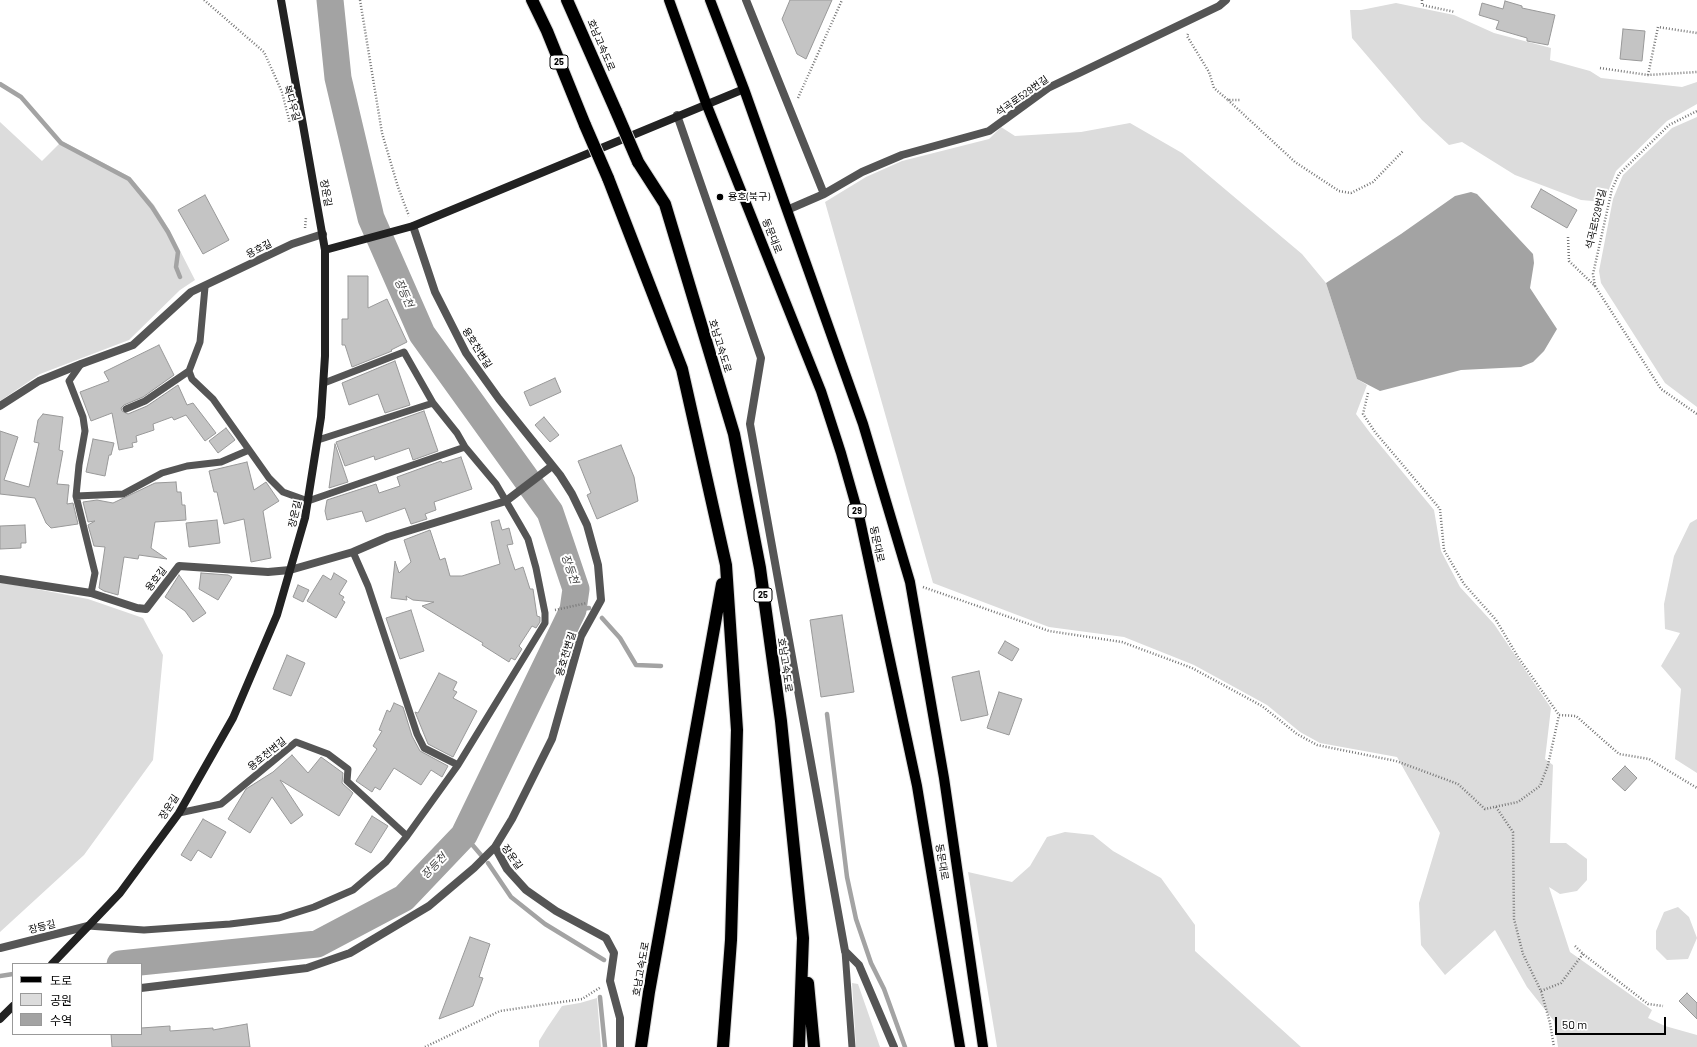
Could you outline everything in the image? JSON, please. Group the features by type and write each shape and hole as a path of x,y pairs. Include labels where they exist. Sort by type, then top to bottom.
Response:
{"highway":[{"name":"호남고속도로","path":"532,0 547,31 608,178 682,369 726,565 737,730 731,940 723,1047"},
{"name":"호남고속도로","path":"567,0 638,162 666,204 734,434 760,568 780,721 814,1047"},
{"name":"호남고속도로","path":"641,1047 648,992 726,565"},
{"name":"호남고속도로","path":"780,721 802,938 799,1047"}],"main road":[{"name":"동문대로","path":"669,0 706,103 821,391 841,453 860,520 917,786 960,1047"},
{"name":"동문대로","path":"710,0 744,89 863,424 910,582 944,778 983,1047"}],"street":[{"name":"장운길","path":"53,963 120,893 179,813 233,718 277,615 308,501 318,440 324,383 326,321 325,250 281,0"},
{"path":"746,0 824,194"},
{"name":"석곡로529번길","path":"787,210 824,194 862,172 902,155 989,131 1048,88 1219,6 1226,0"},
{"path":"325,250 413,226 706,103 744,89"},
{"path":"678,115 761,358 750,424 845,950 859,965 894,1047"},
{"name":"용호천변길","path":"413,226 435,292 466,353 549,468 572,494 587,524 598,565 601,600 581,636 552,740 512,819 495,847"},
{"name":"용호길","path":"0,406 39,381 133,345 191,292 205,287 303,239 323,234"},
{"path":"290,570 352,552 388,537 506,501 549,468"},
{"name":"용호길","path":"0,579 90,593 137,608 146,609 179,566 268,572 290,570"},
{"name":"장운길","path":"142,988 307,968 350,953 430,906 474,868 495,847 507,869 526,890 556,911 606,938 614,954 610,981 620,1018 620,1047"},
{"name":"장등길","path":"0,948 88,926"},
{"path":"0,1019 11,1009"}],"lane":[{"path":"205,287 200,342 190,372 192,378 212,399 269,478 284,492 308,501 465,447"},
{"path":"88,926 144,930 230,924 279,918 314,907 353,890 386,862 407,836 458,765 545,623 545,613 536,568 528,539 496,484 465,447 457,433 433,403 404,352 324,383"},
{"path":"81,364 69,381 83,417 85,431 79,465 76,496 94,573 90,593"},
{"path":"126,409 145,401 190,372"},
{"path":"318,440 433,403"},
{"path":"76,496 123,494 162,473 187,466 221,462 249,450"},
{"path":"352,552 368,586 417,734 424,748 458,765"},
{"name":"용호천변길","path":"179,813 221,804 296,742 328,754 348,769 348,781 407,836"},
{"path":"845,950 852,1047"}],"path":[{"name":"복다우길","path":"204,0 264,52 282,92 291,130"},
{"path":"360,0 382,132 398,187 413,226"},
{"path":"791,113 842,0"},
{"path":"1422,0 1422,5 1455,12"},
{"path":"1648,75 1658,27 1697,33"},
{"path":"1190,31 1187,36 1209,72 1214,88 1295,162 1339,191 1351,192 1373,182 1403,151"},
{"path":"1600,68 1648,75 1697,72"},
{"path":"1228,100 1241,100"},
{"name":"석곡로529번길","path":"1595,286 1593,274 1612,189 1619,174 1670,125 1697,111"},
{"path":"303,239 307,219 306,212"},
{"name":"석곡로529번길","path":"1568,237 1569,260 1595,286"},
{"path":"1595,286 1661,389 1697,414"},
{"path":"910,582 1049,631 1122,642 1192,668 1262,706 1297,734 1317,745 1396,761 1458,784 1486,809 1518,802 1540,786 1548,765 1559,715 1518,657 1496,620 1464,584 1444,550 1440,509 1374,432 1363,414 1368,393"},
{"path":"552,611 592,602"},
{"path":"1559,715 1576,716 1619,754 1649,760 1697,788"},
{"path":"1496,807 1513,832 1514,918 1523,954 1541,991 1550,1023 1554,1047"},
{"path":"1575,946 1583,954 1648,1004 1663,1006"},
{"path":"1541,991 1561,983 1583,954"},
{"path":"424,1047 500,1011 582,999 610,981"}],"green space":[{"path":"1396,3 1454,15 1494,33 1551,48 1550,60 1590,71 1601,78 1682,87 1697,82 1697,104 1667,121 1616,171 1604,202 1581,200 1515,175 1462,142 1449,145 1422,120 1352,38 1350,10 1361,10"},
{"path":"1697,117 1697,407 1665,383 1601,283 1599,271 1613,199 1623,175 1672,128"},
{"path":"0,122 42,161 62,141 130,177 154,205 170,231 195,280 180,290 129,340 40,374 0,401"},
{"path":"1130,123 1182,153 1302,254 1326,283 1357,379 1367,385 1356,414 1434,510 1441,551 1460,587 1494,624 1551,708 1545,759 1553,765 1550,843 1566,843 1587,859 1587,880 1577,891 1560,894 1549,887 1570,952 1652,1010 1648,1018 1665,1026 1697,1035 1697,1047 1558,1047 1554,1021 1527,987 1495,930 1445,975 1421,945 1419,903 1440,833 1397,757 1320,743 1300,732 1267,705 1194,665 1124,637 1049,627 933,583 825,202 866,177 902,161 989,139 1001,127 1015,136 1081,132"},
{"path":"1697,519 1697,773 1675,759 1681,689 1661,666 1680,633 1665,629 1664,604 1674,556 1690,523"},
{"path":"0,582 88,599 143,618 163,655 153,760 84,855 0,932"},
{"path":"1065,832 1093,835 1113,851 1161,878 1195,925 1195,951 1301,1047 997,1047 968,872 1012,882 1030,866 1047,837"},
{"path":"1678,907 1689,917 1697,938 1688,959 1667,960 1656,949 1656,931 1664,912"},
{"path":"852,983 858,984 880,1047 856,1047"},
{"path":"597,998 601,1047 539,1047 539,1041 562,1006"}],"water":[{"path":"1471,192 1477,194 1533,254 1534,263 1530,288 1557,329 1544,351 1533,362 1521,367 1461,370 1380,391 1357,379 1326,283 1401,234 1455,196"}],"building":[{"path":"790,0 832,0 806,59 797,54 782,19"},
{"path":"1505,1 1522,6 1522,8 1555,15 1548,45 1527,41 1527,38 1496,29 1499,21 1479,15 1482,3 1503,9"},
{"path":"1623,29 1645,31 1642,61 1620,59"},
{"path":"1541,189 1577,210 1567,228 1531,207"},
{"path":"205,195 229,240 203,254 178,210"},
{"path":"348,276 368,276 368,308 387,299 407,342 391,350 392,351 352,367 345,345 342,345 342,319 348,319"},
{"path":"159,345 174,375 143,397 124,405 121,408 122,411 128,414 147,406 178,385 187,405 193,403 216,433 205,441 186,415 174,420 172,417 153,424 154,430 136,436 137,442 132,443 133,447 119,450 112,413 91,421 80,392 109,381 104,372"},
{"path":"395,361 410,405 385,413 378,394 349,405 342,383"},
{"path":"555,378 561,392 530,406 524,392"},
{"path":"424,411 438,451 413,460 409,448 375,460 374,456 345,466 336,442"},
{"path":"43,414 63,417 59,450 63,451 57,484 69,485 67,504 73,503 78,524 51,528 46,523 35,498 0,494 0,431 18,437 4,480 29,487 39,443 34,442 38,420"},
{"path":"544,417 559,435 550,442 535,425"},
{"path":"226,428 235,440 218,453 209,441"},
{"path":"93,439 114,443 111,455 109,455 105,476 86,472"},
{"path":"335,444 348,482 329,488"},
{"path":"621,445 634,477 638,501 597,519 587,495 591,493 578,461"},
{"path":"461,457 472,489 434,502 436,510 425,514 427,519 411,524 405,508 366,522 362,511 327,520 325,511 327,500 376,484 379,493 400,486 397,477 441,461 442,463"},
{"path":"247,462 254,490 266,482 279,501 263,511 271,558 251,562 244,519 224,524 217,492 214,492 209,471"},
{"path":"176,482 177,492 181,492 182,505 185,505 186,520 155,522 151,548 167,559 139,555 138,559 124,557 118,595 99,588 105,547 94,546 88,525 95,521 88,522 83,502 97,500 113,503 155,483"},
{"path":"217,520 220,543 189,547 186,523"},
{"path":"499,520 502,530 509,528 513,544 507,545 515,570 523,567 530,589 533,589 537,616 540,617 540,622 536,628 532,626 519,646 522,649 515,660 511,658 509,662 482,645 483,643 422,606 434,602 413,600 406,596 407,600 391,598 395,561 399,573 411,562 404,540 430,530 440,560 445,558 450,576 462,576 500,564 491,522"},
{"path":"25,525 26,543 21,543 21,548 0,549 0,526"},
{"path":"201,573 228,575 232,577 218,600 199,589"},
{"path":"334,573 347,581 339,594 344,597 342,600 345,602 336,618 307,601 323,575 331,580"},
{"path":"179,575 206,613 193,622 185,611 165,597"},
{"path":"298,585 309,590 303,602 293,597"},
{"path":"411,610 424,651 400,659 386,618"},
{"path":"842,615 854,692 821,697 810,620"},
{"path":"1005,641 1019,649 1012,661 998,653"},
{"path":"287,655 305,663 291,696 273,689"},
{"path":"979,671 988,715 961,721 952,677"},
{"path":"439,673 457,682 453,690 457,692 453,698 477,711 453,757 428,744 415,712 418,713"},
{"path":"999,692 1022,699 1009,735 987,728"},
{"path":"394,703 403,707 412,736 420,751 448,766 442,777 431,770 421,785 394,768 380,790 375,787 372,792 356,781 377,749 373,746 382,731 379,730 387,710 390,712"},
{"path":"292,755 308,773 321,757 343,773 342,783 353,793 339,816 280,780 303,815 291,824 272,797 250,833 228,819 246,789 273,772"},
{"path":"1625,766 1637,778 1625,791 1612,779"},
{"path":"372,816 388,826 371,853 355,844"},
{"path":"203,819 226,832 211,858 198,850 191,861 181,855"},
{"path":"470,937 490,944 479,977 483,978 473,1006 439,1019"},
{"path":"1687,993 1697,1003 1697,1019 1679,1001"},
{"path":"247,1024 250,1047 112,1047 111,1035 142,1035 142,1028 170,1026 170,1031 213,1028 213,1030"}],"waterway":[{"name":"장등천","path":"130,963 317,944 404,898 464,835 573,610 576,589 550,512 422,334 371,218 338,78 330,0"},
{"path":"0,84 21,97 61,143 129,179 152,207 168,232 178,252 176,267 180,277"},
{"path":"573,610 589,608"},
{"path":"602,618 620,638 636,665 661,666"},
{"path":"827,714 847,877 856,919 871,963 884,989 905,1047"},
{"path":"464,835 481,855"},
{"path":"488,863 511,897 545,924 604,960"},
{"name":"장등천","path":"0,976 12,974"},
{"path":"600,997 605,1047"}],"place":[{"name":"용호(북구)","path":"720,197"}]}
